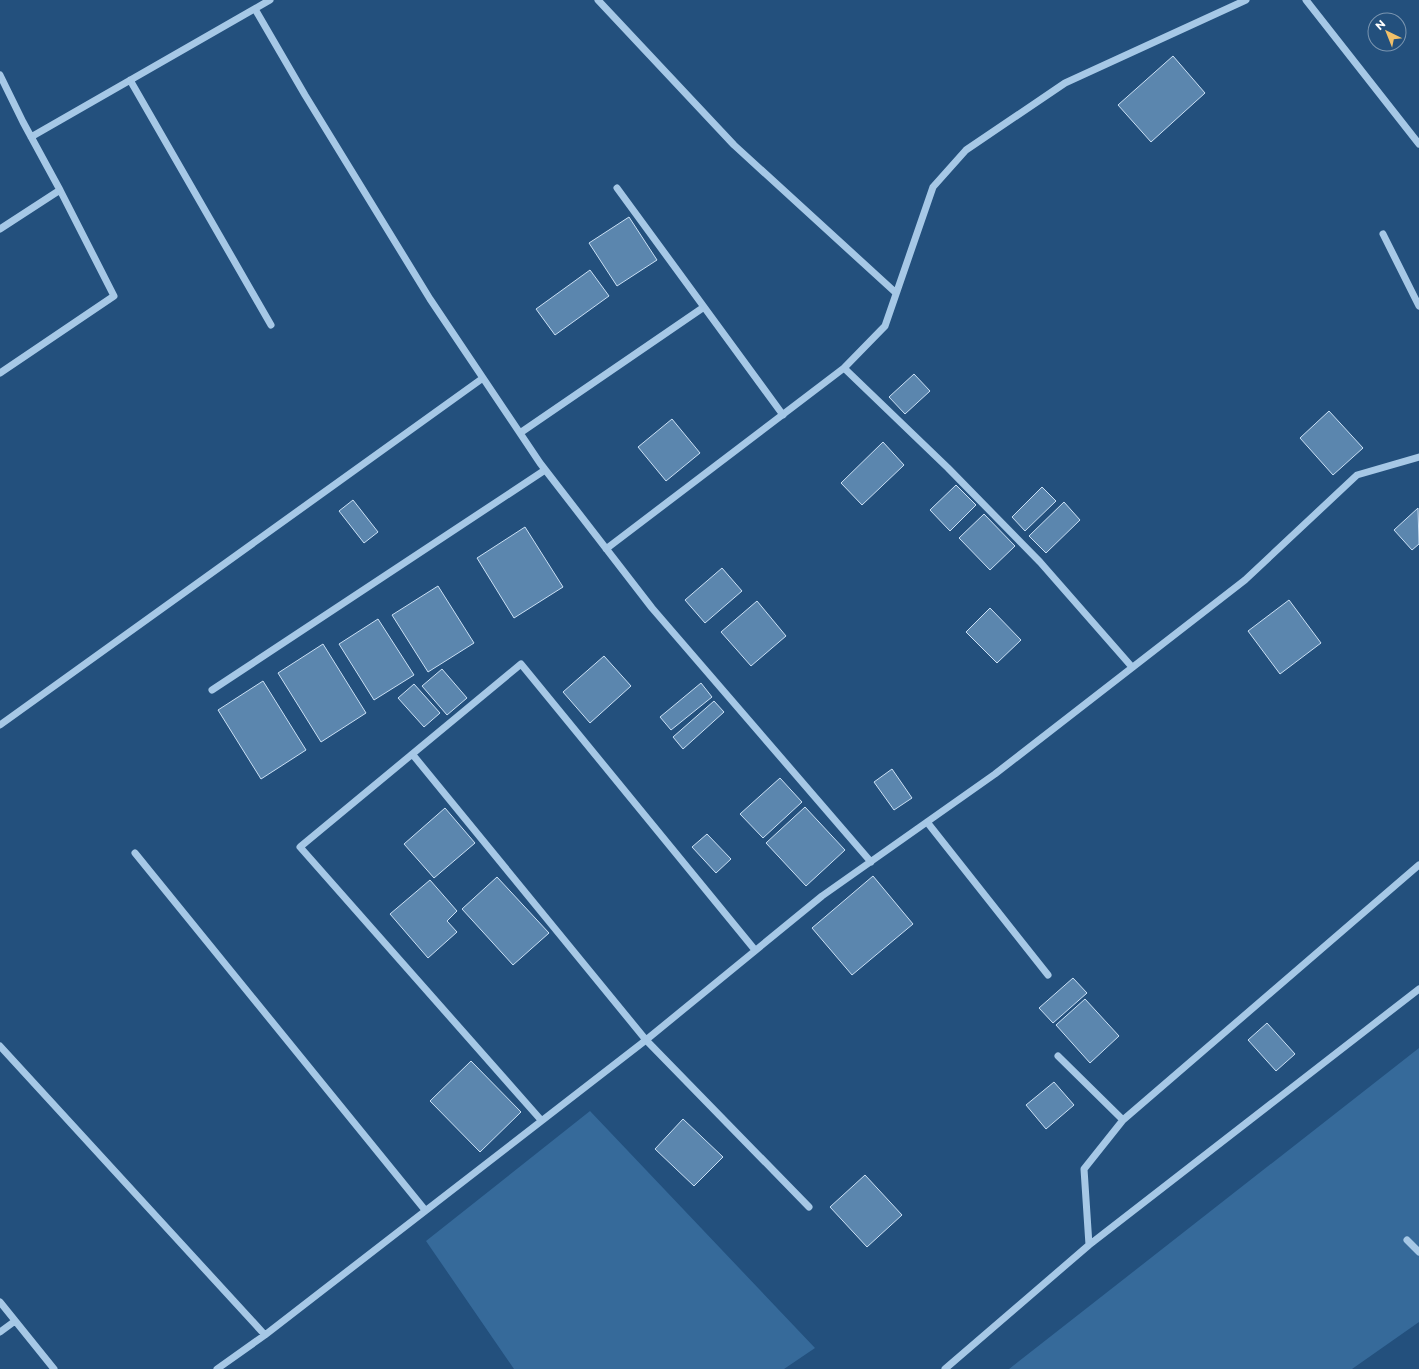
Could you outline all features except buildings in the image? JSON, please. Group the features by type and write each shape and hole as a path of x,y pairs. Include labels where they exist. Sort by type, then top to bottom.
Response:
{"street":[{"path":"31,136 270,0"},
{"path":"598,0 734,145 896,292"},
{"path":"606,549 844,368 885,326 932,187 966,150 1065,83 1246,0"},
{"path":"1306,0 1419,144"},
{"path":"255,9 305,95 430,299 545,470 652,608 871,862"},
{"path":"0,76 114,296 0,373"},
{"path":"130,80 271,325"},
{"path":"617,188 783,415"},
{"path":"0,229 60,190"},
{"path":"1383,234 1419,306"},
{"path":"520,433 704,307"},
{"path":"844,368 948,468 1040,562 1132,667"},
{"path":"0,725 483,378"},
{"path":"217,1369 265,1335 646,1040 822,896 995,774 1244,580 1357,475 1419,457"},
{"path":"212,690 545,470"},
{"path":"541,1120 300,847 413,755 521,664 755,950"},
{"path":"413,755 646,1040 809,1207"},
{"path":"927,822 1048,975"},
{"path":"135,853 425,1210"},
{"path":"1089,1245 1084,1169 1123,1120 1419,865"},
{"path":"945,1369 1089,1245 1419,989"},
{"path":"0,1046 265,1335"},
{"path":"1058,1056 1123,1120"},
{"path":"1407,1240 1419,1252"},
{"path":"0,1302 54,1369"},
{"path":"0,1332 15,1321"}],"shaded area":[{"path":"1419,1048 1419,1322 1352,1369 1009,1369"},
{"path":"590,1111 815,1348 784,1369 514,1369 426,1241"}]}
